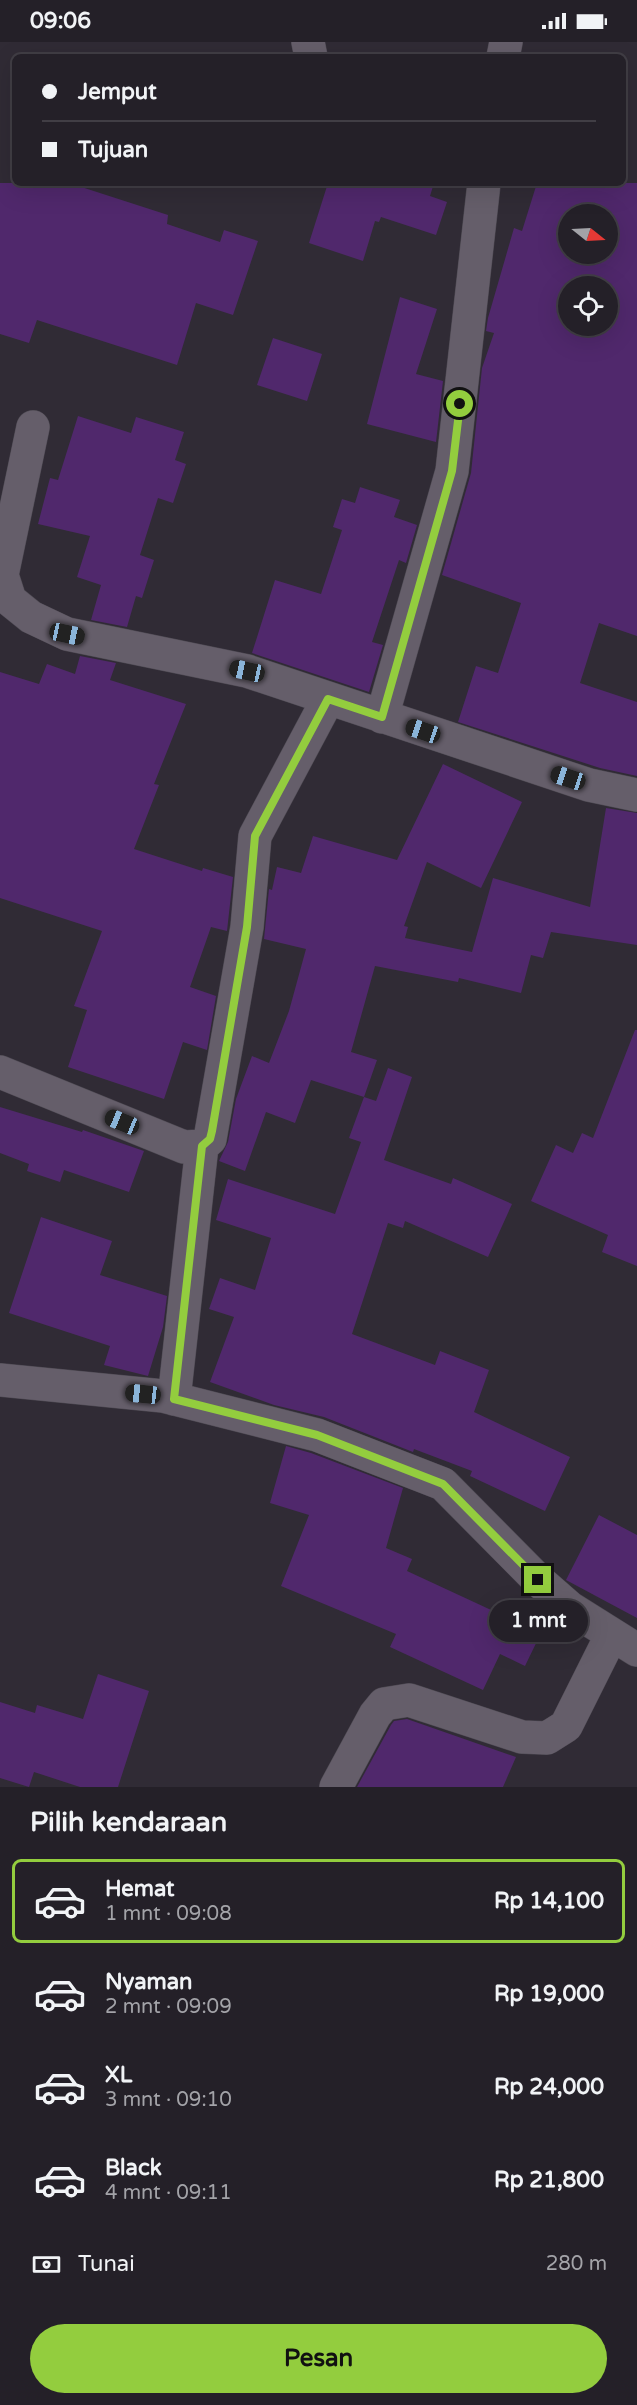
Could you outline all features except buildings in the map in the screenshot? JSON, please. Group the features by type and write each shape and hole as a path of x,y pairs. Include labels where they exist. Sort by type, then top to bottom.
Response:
{"street":[{"path":"382,717 452,471 484,186"},
{"path":"33,427 3,575 5,599 31,617 67,634 247,671 589,785 637,795"},
{"path":"0,1071 184,1147 202,1146 210,1139 247,927 255,836 328,699"},
{"path":"174,1399 202,1146"},
{"path":"0,1380 174,1399 317,1435 443,1484 538,1580 570,1608 624,1643 566,1726 547,1738 522,1737 409,1700 384,1704 375,1715 336,1787"}],"route":[{"path":"460,404 452,471 382,717 328,699 255,836 250,866 247,927 212,1131 210,1139 202,1146 174,1399 317,1435 443,1484 538,1580"}]}
